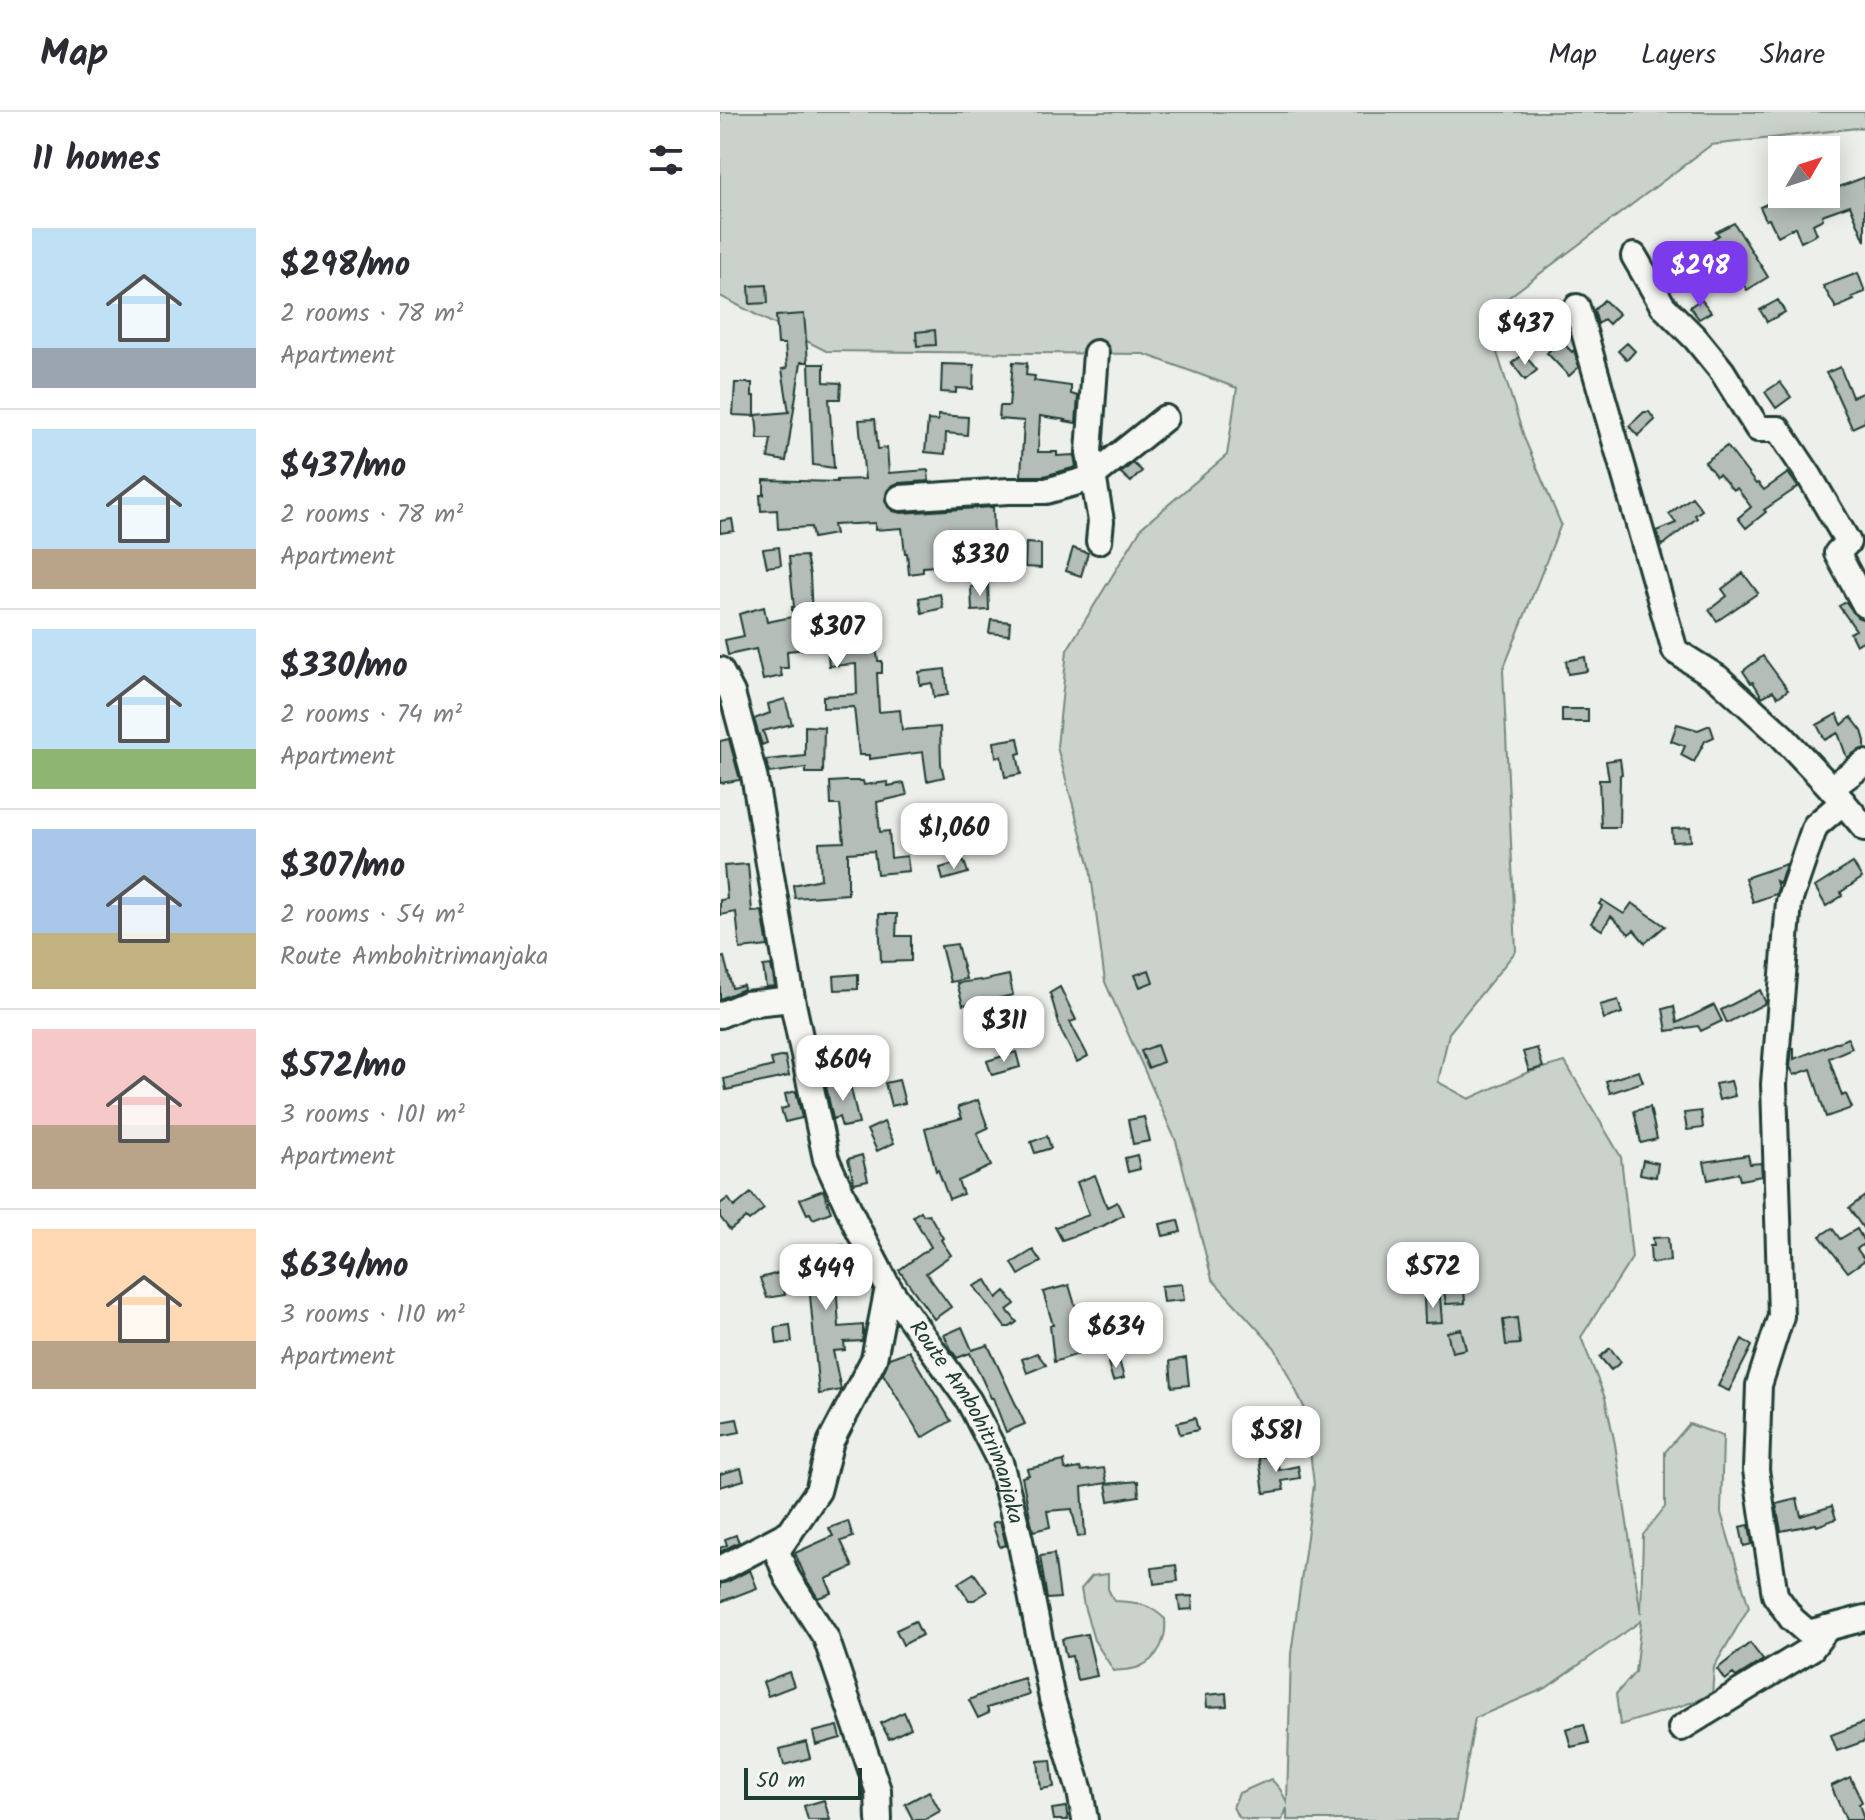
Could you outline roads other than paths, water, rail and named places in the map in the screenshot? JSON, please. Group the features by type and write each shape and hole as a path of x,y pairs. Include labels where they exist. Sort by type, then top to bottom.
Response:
{"street":[{"path":"1634,256 1663,306 1722,371 1758,429 1778,429 1810,477 1848,542 1837,553 1865,605"},
{"path":"1577,307 1675,651 1718,678 1782,736 1865,828"},
{"path":"1096,353 1089,452 1101,521 1099,541"},
{"path":"900,498 1046,491 1089,479 1165,418"},
{"name":"Route Ambohitrimanjaka","path":"720,670 732,693 754,775 792,999 826,1159 888,1287 969,1401 1000,1462 1020,1540 1052,1699 1080,1791 1085,1820"},
{"path":"1865,763 1815,826 1789,902 1774,1084 1781,1316 1759,1385 1756,1470 1775,1595 1792,1619 1808,1633 1865,1618"},
{"path":"720,1015 746,1004 792,999"},
{"path":"879,1820 878,1790 826,1638 787,1577 777,1551 818,1491 831,1441 874,1359 888,1287"},
{"path":"720,1569 792,1531"},
{"path":"1681,1728 1812,1648 1827,1628"}]}
